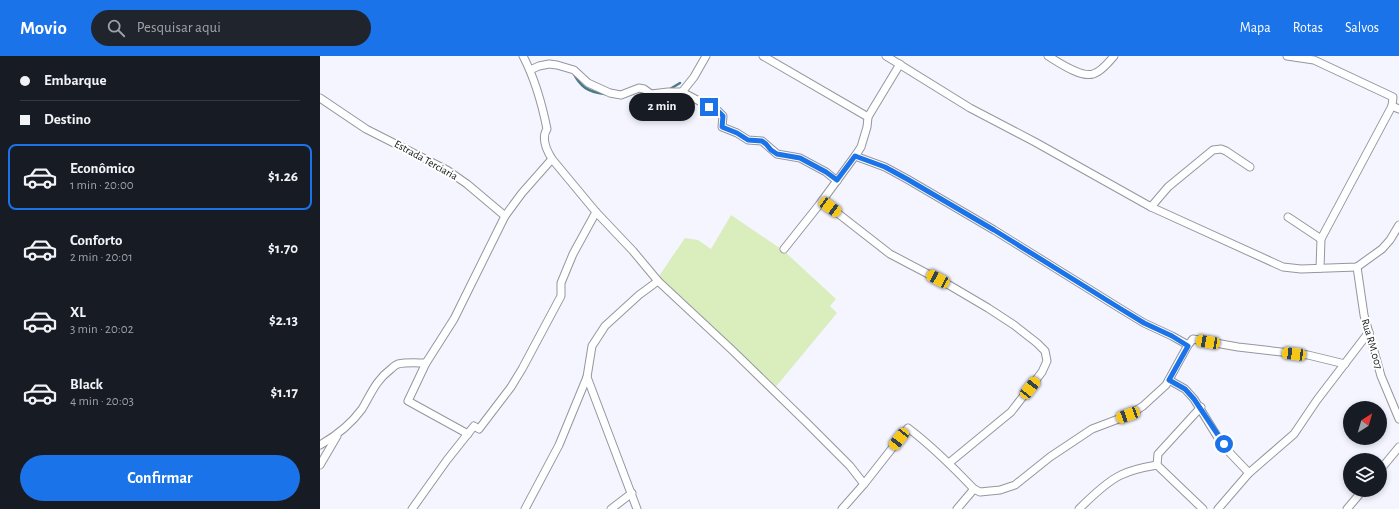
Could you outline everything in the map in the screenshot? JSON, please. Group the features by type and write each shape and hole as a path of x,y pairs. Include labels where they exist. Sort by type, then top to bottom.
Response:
{"street":[{"path":"523,56 530,70 540,98 547,129 545,133 546,150 552,159 596,212 633,251 658,281 806,422 850,466 864,484"},
{"path":"682,92 694,77 706,56"},
{"path":"763,56 868,117"},
{"path":"886,56 970,108 1035,142 1151,207 1283,267 1301,269 1357,267 1382,249 1390,240 1399,225"},
{"path":"1048,56 1084,75 1093,74 1102,68 1114,56"},
{"path":"1287,56 1314,60 1393,96 1396,107 1321,239 1320,268"},
{"path":"530,70 549,64 564,67 574,70 588,83 598,89 621,95 639,88 644,89 651,94 682,92 718,111 723,116 722,127 737,133 748,140 762,141 777,154 800,158 826,172 837,180"},
{"path":"784,249 855,156 861,146 867,127 868,117 900,64"},
{"name":"Estrada Terciaria","path":"320,98 366,129 447,170 467,184 505,216"},
{"path":"1151,207 1168,187 1213,150 1221,149 1226,151 1250,167"},
{"path":"855,156 885,167 907,179 994,230 1144,323 1172,336 1188,346"},
{"path":"468,434 408,401 426,363 454,319 505,216 522,193 552,159"},
{"path":"822,201 890,254 949,285 988,308 1020,330 1045,351 1047,361 1042,372 1011,412 949,463"},
{"path":"412,509 447,460 474,426 479,429 511,387 562,296 561,283 573,254 596,212"},
{"path":"1288,218 1321,239"},
{"name":"Rua RM.007","path":"1357,267 1364,315 1382,376 1399,419"},
{"path":"525,509 559,445 587,377 592,346 605,326 658,281"},
{"path":"1218,509 1249,473 1294,434 1317,400 1369,332"},
{"path":"842,509 864,484 908,428 928,443 974,489 980,492 1000,490 1015,485 1050,457 1092,429 1128,415 1144,406 1169,380 1193,339 1308,355 1345,364"},
{"path":"320,465 337,436 362,409 374,386 384,374 397,364 411,362 426,363"},
{"path":"587,377 632,492 637,509"},
{"path":"1169,380 1185,389 1194,399 1217,436 1230,453 1249,473"},
{"path":"1157,465 1158,454 1200,407"},
{"path":"320,445 337,436"},
{"path":"1387,462 1399,447"},
{"path":"1079,509 1090,498 1120,476 1148,466 1157,465"},
{"path":"1157,465 1203,509"},
{"path":"957,509 974,489"},
{"path":"611,509 632,492"},
{"path":"1347,509 1357,497"}],"green space":[{"path":"731,215 784,251 836,299 830,306 837,313 774,389 657,279 685,238 698,240 711,249"}],"waterway":[{"path":"573,72 585,88 594,92 605,94"},
{"path":"670,89 680,83"}],"route":[{"path":"709,107 718,111 723,116 722,127 737,133 748,140 762,141 777,154 800,158 814,167 826,172 837,180 855,156 885,167 994,230 1144,323 1172,336 1188,346 1176,370 1169,380 1185,389 1194,399 1217,436 1224,444"}]}
